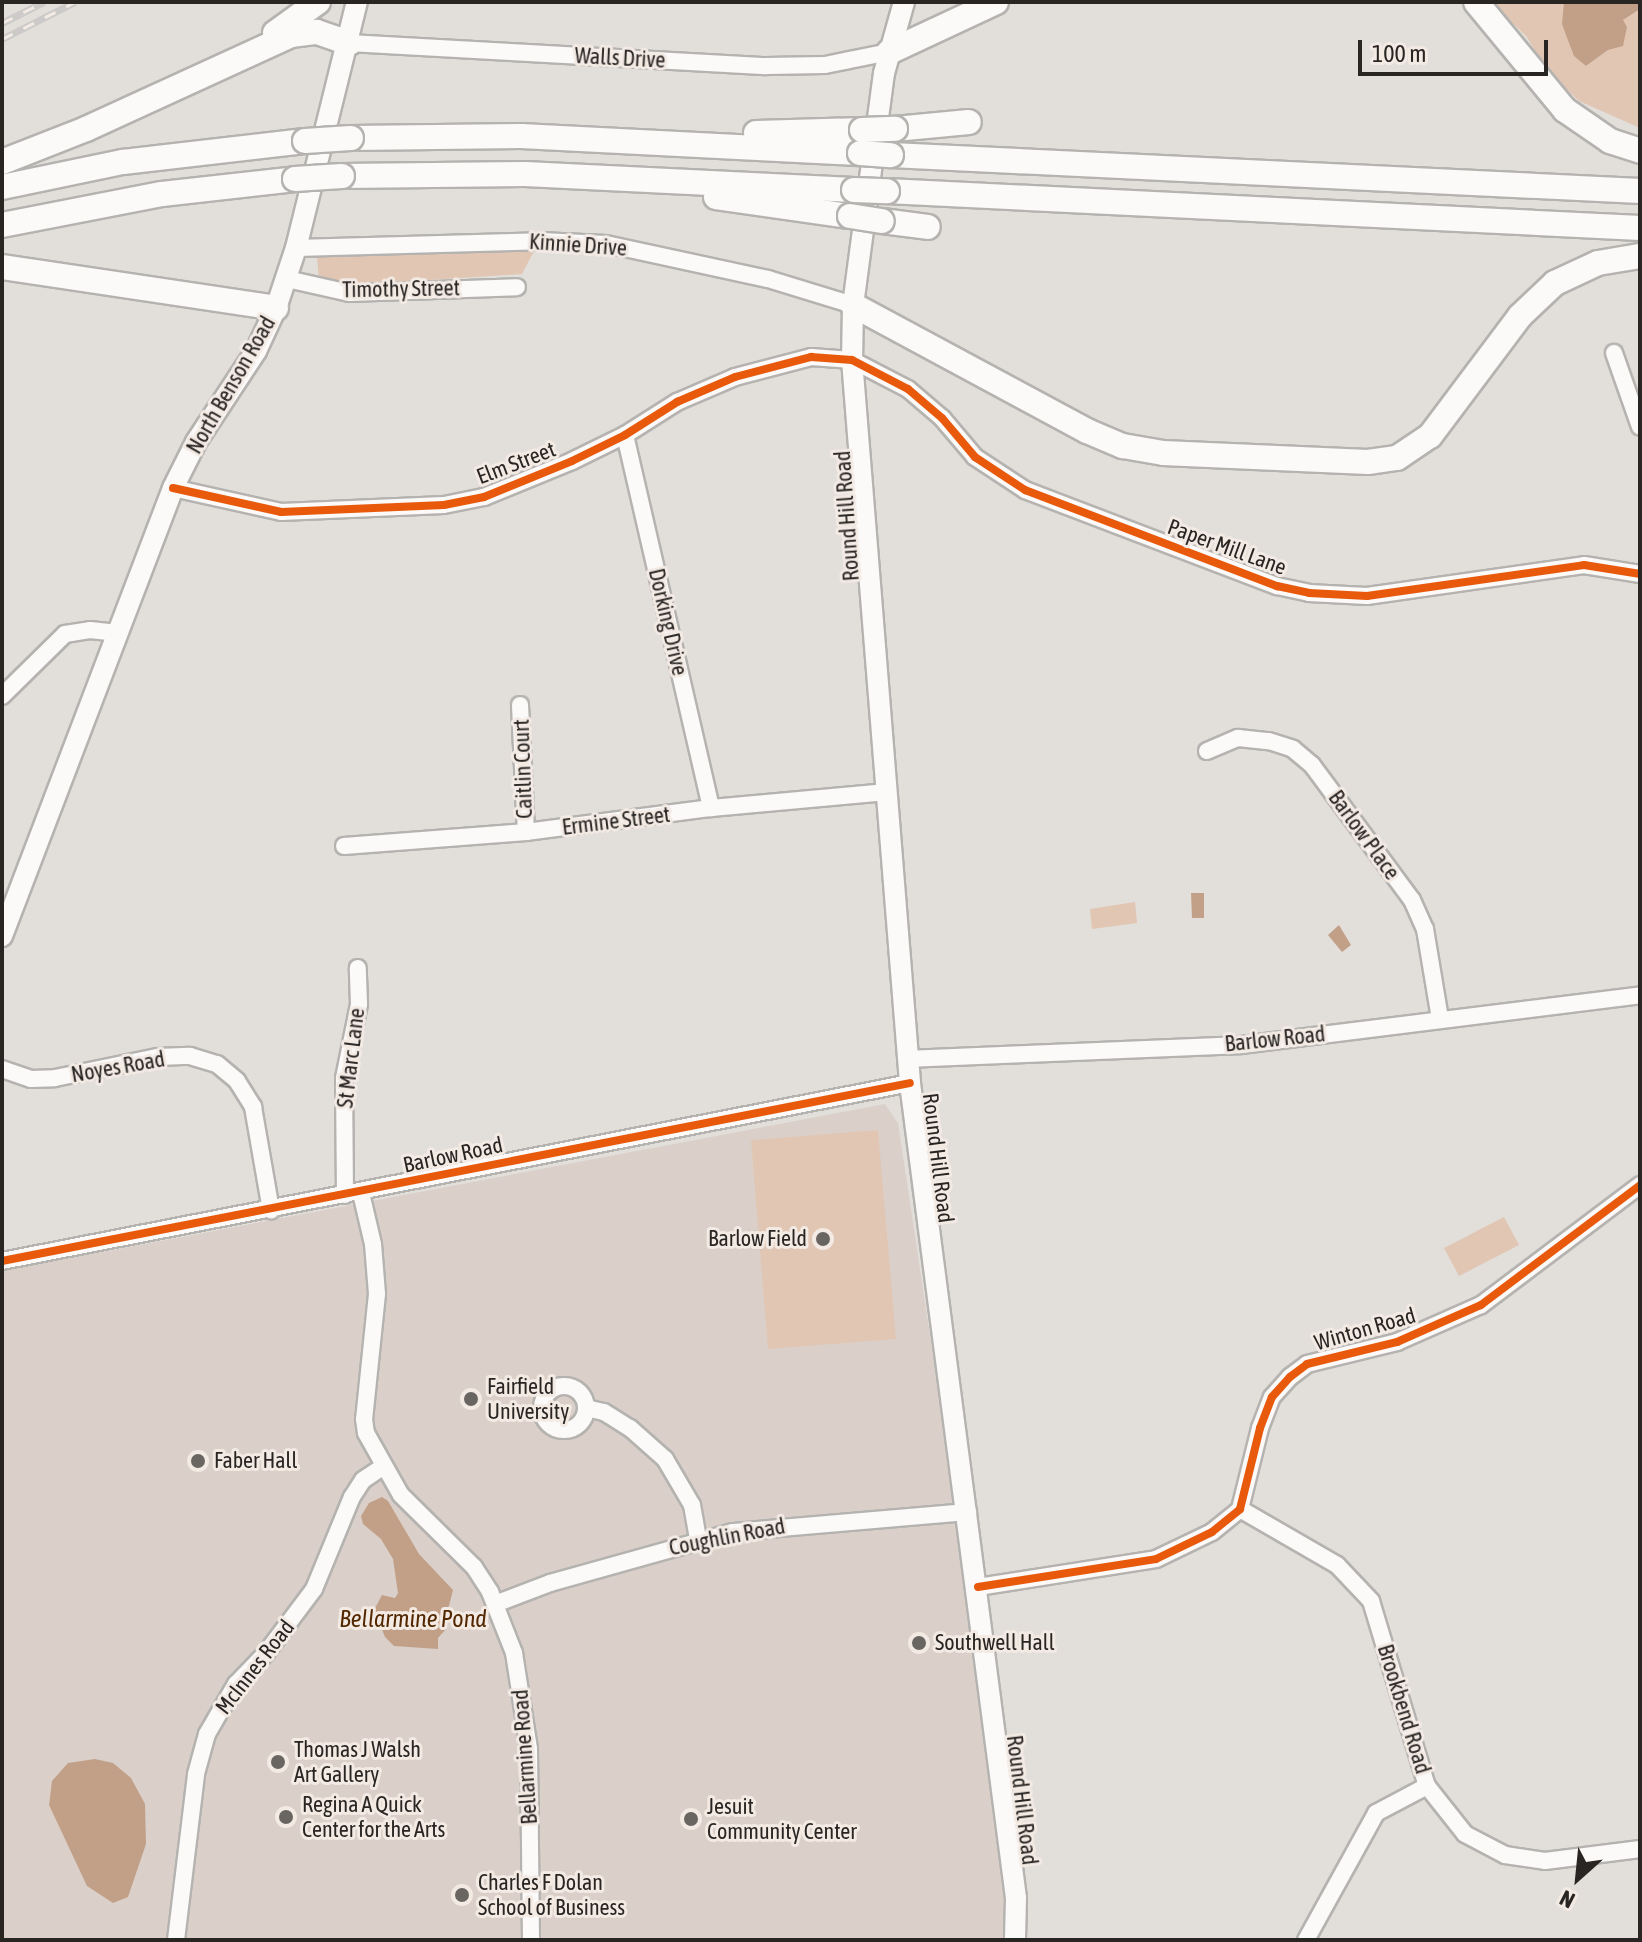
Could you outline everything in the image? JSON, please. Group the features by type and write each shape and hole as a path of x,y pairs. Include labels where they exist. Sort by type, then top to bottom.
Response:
{"highway":[{"path":"212,71 318,2"},
{"path":"889,52 996,2"},
{"path":"1476,2 1565,110 1594,132 1640,151"},
{"path":"2,162 300,32 317,32 349,43"},
{"path":"2,187 123,162 305,141 351,138 568,138 861,142 895,129 969,122"},
{"path":"861,142 891,155 1640,191"},
{"path":"2,225 162,194 295,179 434,173 571,176 1640,228"},
{"path":"571,176 928,227"},
{"path":"853,305 1087,431 1123,446 1163,453 1368,462 1397,458 1430,436 1520,316 1555,283 1598,263 1640,256"},
{"path":"2,267 276,308"}],"main road":[{"name":"North Benson Road","path":"2,936 173,488 196,442 256,351 276,308 296,248 357,2"},
{"name":"Round Hill Road","path":"904,2 889,52 853,305 852,360 910,1083 978,1587 1016,1898 1015,1940"}],"street":[{"name":"Walls Drive","path":"349,43 766,66 825,65 889,52"},
{"name":"Kinnie Drive","path":"296,248 540,241 596,243 768,279 853,305"},
{"name":"Timothy Street","path":"287,279 349,293 517,287"},
{"path":"1614,353 1640,427"},
{"name":"Elm Street","path":"173,488 281,512 444,505 484,497 625,435 677,402 735,377 811,357 852,360"},
{"name":"Paper Mill Lane","path":"852,360 908,389 942,418 975,457 1025,490 1277,586 1309,593 1367,596 1584,565 1640,574"},
{"name":"Dorking Drive","path":"625,435 711,808"},
{"path":"2,696 65,634 90,630 118,633"},
{"name":"Caitlin Court","path":"520,705 526,832"},
{"name":"Barlow Place","path":"1207,751 1238,738 1269,741 1293,749 1312,765 1412,900 1425,929 1440,1019"},
{"name":"Ermine Street","path":"344,846 526,832 711,808 887,792"},
{"name":"St Marc Lane","path":"353,1194 344,1078 359,1004 358,968"},
{"name":"Barlow Road","path":"908,1059 1241,1045 1640,995"},
{"name":"Noyes Road","path":"2,1069 31,1079 55,1078 157,1057 190,1056 217,1064 237,1081 253,1107 271,1210"},
{"name":"Barlow Road","path":"2,1261 910,1083"},
{"name":"Winton Road","path":"1240,1509 1260,1428 1272,1397 1290,1377 1307,1364 1397,1342 1481,1305 1640,1185"},
{"name":"Bellarmine Road","path":"353,1194 373,1244 377,1294 364,1419 366,1433 401,1495 474,1567 495,1604 514,1653 529,1749 531,1940"},
{"path":"586,1408 604,1412 622,1423 665,1459 692,1505 698,1538"},
{"name":"McInnes Road","path":"176,1940 196,1774 207,1734 236,1684 266,1653 314,1589 352,1497 363,1480 384,1466"},
{"path":"978,1587 1156,1559 1212,1532 1240,1509"},
{"name":"Brookbend Road","path":"1240,1509 1337,1565 1371,1601 1427,1786 1465,1834 1505,1855 1545,1861 1640,1849"},
{"name":"Coughlin Road","path":"495,1604 550,1583 698,1538 769,1527 968,1512"},
{"path":"1306,1940 1376,1813 1427,1786"}],"shaded area":[{"path":"1491,2 1564,2 1586,66 1608,50 1623,20 1640,9 1640,128 1579,101 1544,67 1527,37"},
{"path":"534,251 522,274 355,285 319,279 317,257"},
{"path":"1135,902 1137,923 1092,929 1090,909"},
{"name":"Fairfield University","path":"885,1104 898,1123 959,1528 1007,1905 1005,1940 2,1940 2,1271"},
{"name":"Barlow Field","path":"878,1130 896,1339 768,1349 751,1140"},
{"path":"1504,1217 1519,1245 1459,1276 1444,1248"}],"water":[{"path":"1564,2 1640,2 1640,9 1623,20 1627,27 1623,46 1608,50 1586,66 1574,56 1562,24"},
{"path":"1191,893 1204,893 1204,918 1192,918"},
{"path":"1339,925 1351,945 1342,952 1328,935"},
{"name":"Bellarmine Pond","path":"382,1497 388,1501 419,1554 453,1590 449,1606 442,1614 446,1629 438,1638 438,1649 394,1646 385,1637 374,1610 382,1595 395,1598 398,1593 393,1559 381,1539 363,1524 361,1516 369,1503"},
{"path":"95,1759 113,1763 131,1778 145,1804 146,1844 128,1897 113,1903 87,1886 49,1805 52,1781 68,1763"}],"railway":[{"path":"2,23 44,2"},
{"path":"2,39 75,2"}],"cycle path":[{"path":"173,488 281,512 444,505 484,497 572,461 625,435 677,402 735,377 811,357 852,360 908,389 942,418 975,457 1025,490 1277,586 1309,593 1367,596 1584,565 1640,574"},
{"path":"2,1261 910,1083"},
{"path":"978,1587 1156,1559 1212,1532 1240,1509 1260,1428 1272,1397 1290,1377 1307,1364 1397,1342 1481,1305 1640,1185"}],"place":[{"name":"Barlow Field","path":"823,1239"},
{"name":"Fairfield University","path":"471,1399"},
{"name":"Faber Hall","path":"198,1461"},
{"name":"Southwell Hall","path":"919,1643"},
{"name":"Thomas J Walsh Art Gallery","path":"278,1762"},
{"name":"Regina A Quick Center for the Arts","path":"286,1817"},
{"name":"Jesuit Community Center","path":"691,1819"},
{"name":"Charles F Dolan School of Business","path":"462,1895"}]}
